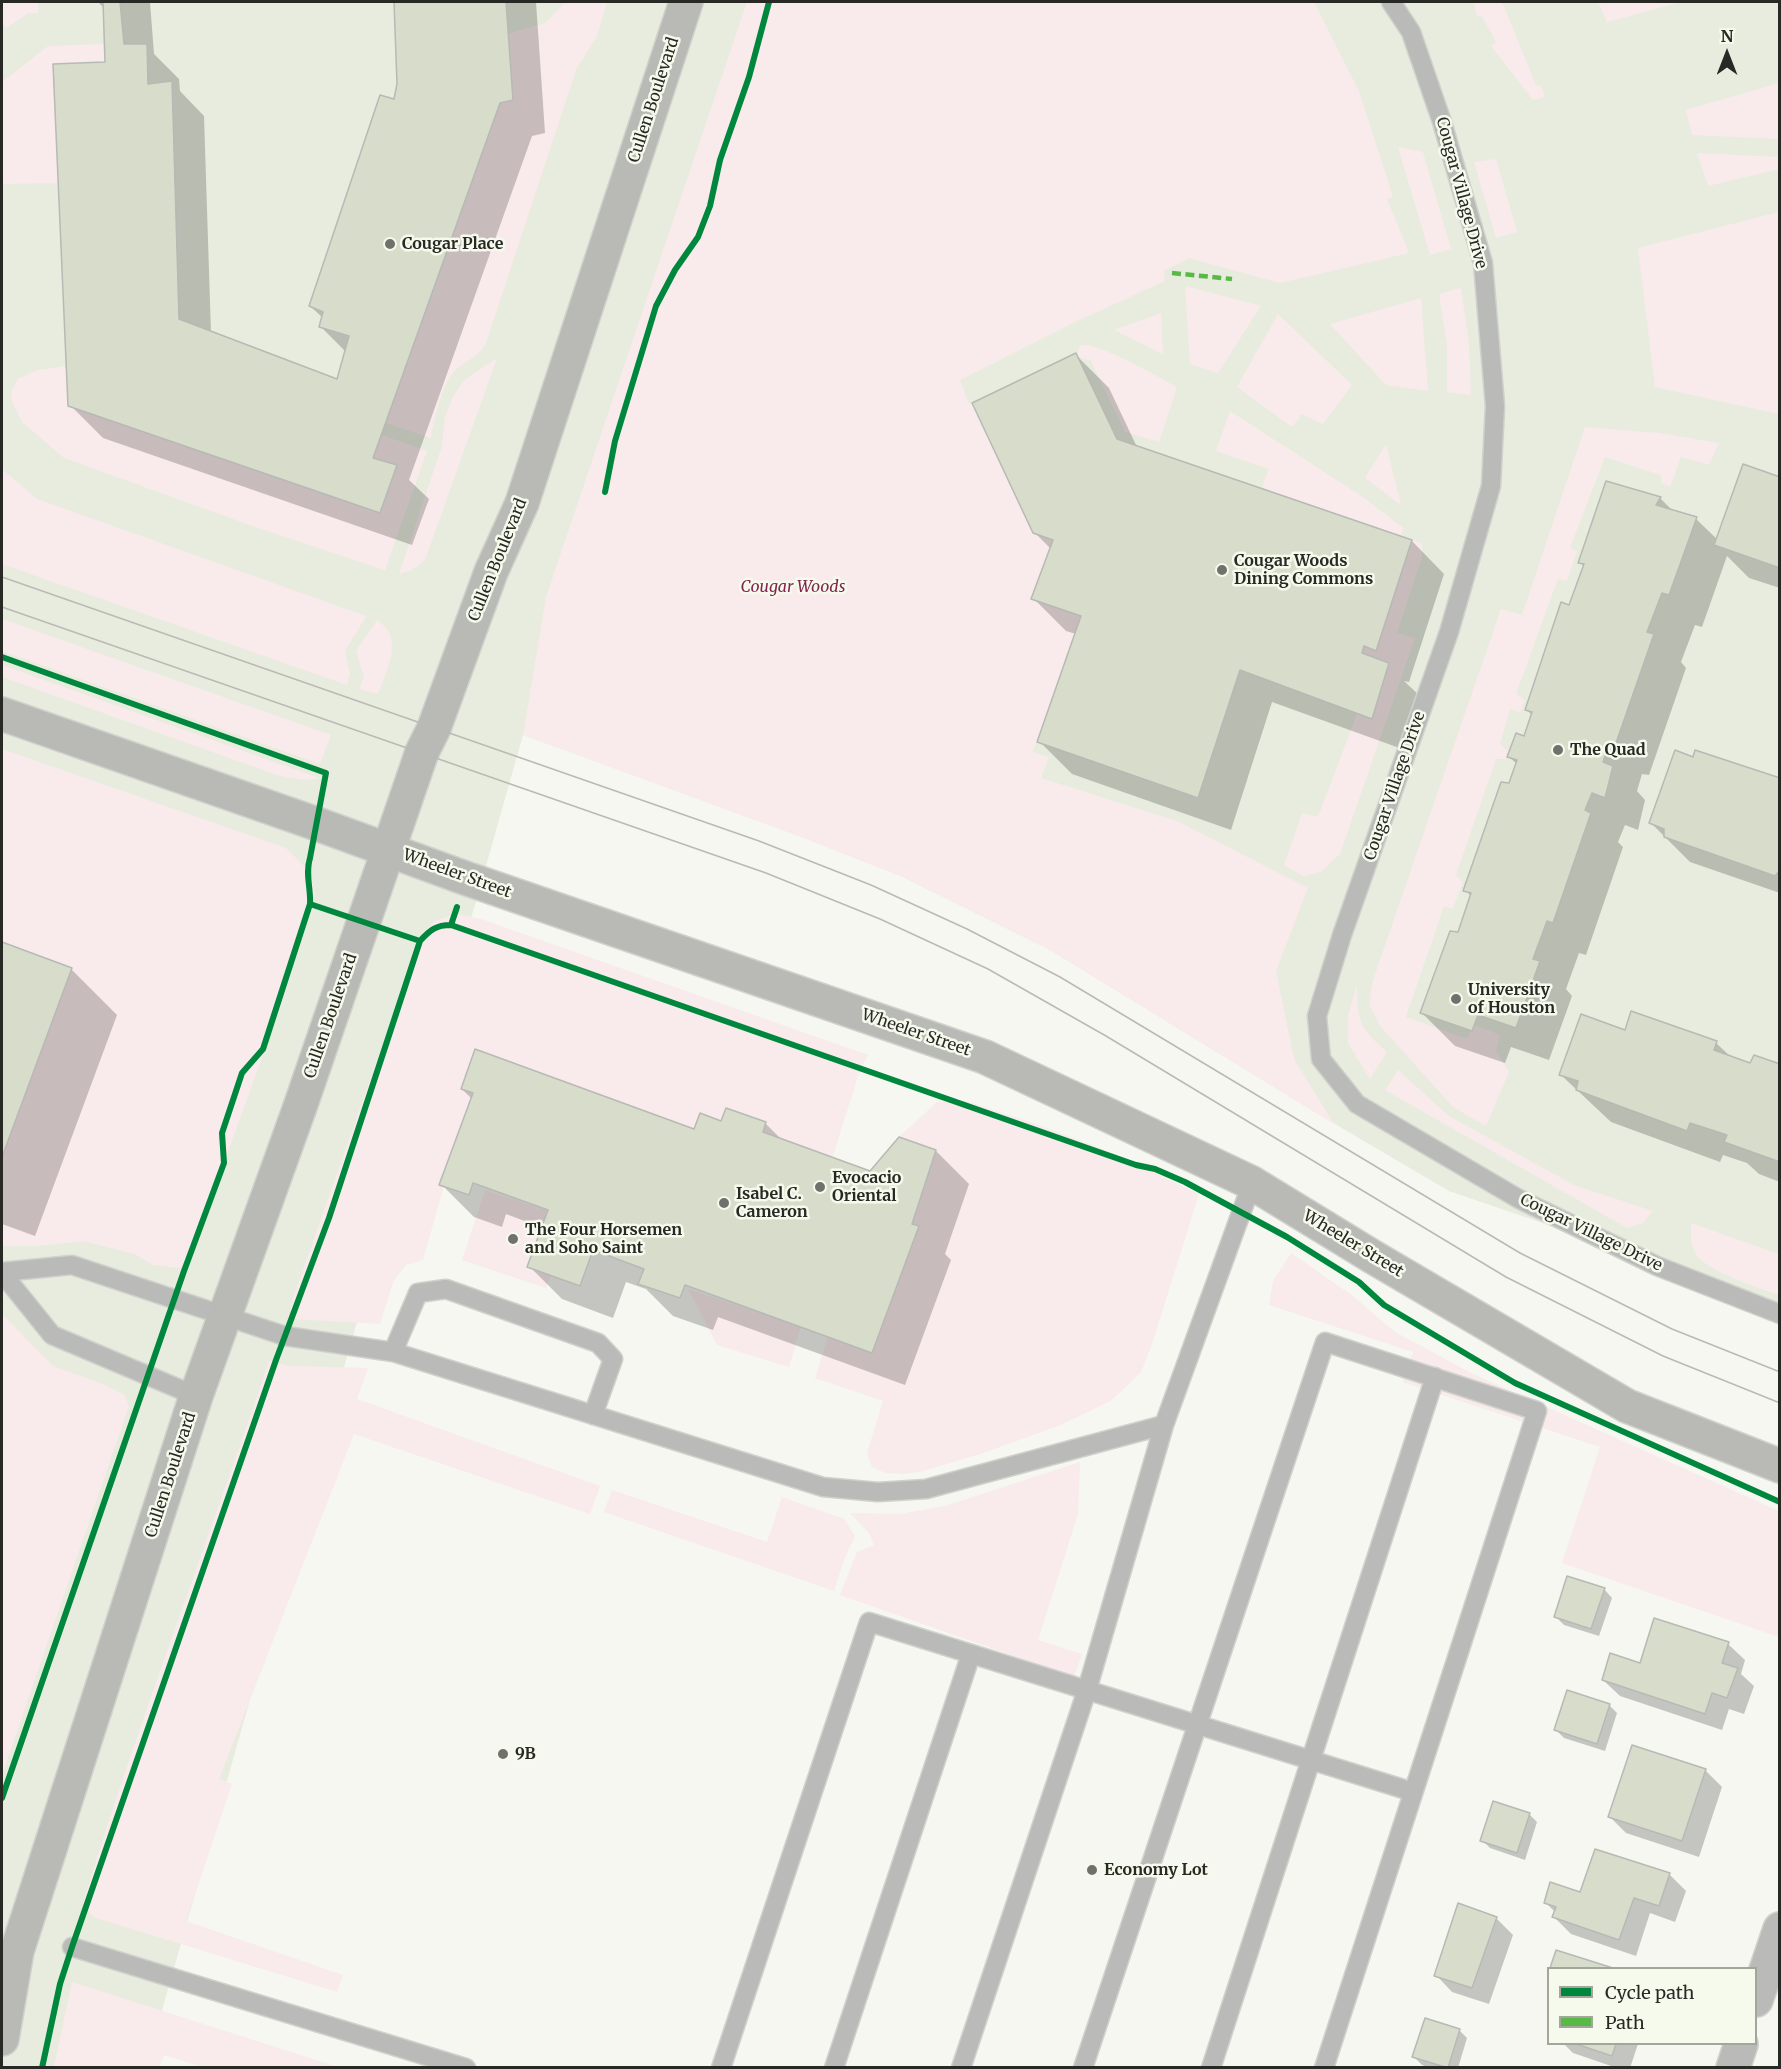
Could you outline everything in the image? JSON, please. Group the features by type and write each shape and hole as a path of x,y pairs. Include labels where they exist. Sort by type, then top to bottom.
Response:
{"street":[{"name":"Cullen Boulevard","path":"2,2039 17,1951 196,1396 294,1124 422,752 434,729 491,572 522,502 686,2"},
{"name":"Wheeler Street","path":"2,714 465,878 986,1057 1252,1183 1627,1406 1779,1466"},
{"path":"1757,1995 1778,1938"},
{"path":"1733,2067 1740,2045"}],"lane":[{"name":"Cougar Village Drive","path":"1391,2 1411,32 1442,122 1483,262 1495,406 1491,486 1449,632 1342,935 1317,1016 1321,1059 1357,1104 1519,1199 1657,1266 1779,1314"},
{"path":"961,2067 1087,1690 1164,1425 1252,1183"},
{"path":"2,1273 72,1265 285,1336 393,1352 823,1487 878,1492 926,1488 1164,1425"},
{"path":"2,1273 52,1335 196,1396"},
{"path":"393,1352 418,1293 446,1289 598,1342 613,1359 593,1415"},
{"path":"1083,2067 1325,1342 1537,1411 1324,2067"},
{"path":"1211,2067 1434,1377"},
{"path":"721,2067 869,1622 1413,1792"},
{"path":"834,2067 971,1654"},
{"path":"72,1947 466,2067"}],"shaded area":[{"name":"University of Houston","path":"2,2 1779,2 1779,1304 1449,1191 1318,1114 1050,950 903,877 799,836 523,735 146,2067 2,2068"}],"green space":[{"path":"2,2 38,2 38,13 28,13 7,28 2,23"},
{"path":"566,2 607,2 597,36 576,70 486,343 476,355 452,374 447,382 437,410 431,438 386,423 500,103 513,100 508,34 545,23"},
{"name":"Cougar Woods","path":"747,2 1314,2 1359,91 1393,197 1387,199 1409,253 1280,283 1189,258 1164,271 1165,281 1077,321 960,380 969,404 972,403 1033,533 1053,540 1081,616 1032,752 1049,757 1041,778 1177,821 1308,888 1276,971 1294,1059 1334,1124 1050,950 903,877 799,836 523,735 546,597"},
{"path":"1474,2 1502,2 1536,85 1541,86 1545,97 1533,100 1491,46 1496,42 1482,16 1477,17"},
{"path":"1598,2 1682,2 1607,22"},
{"path":"105,44 105,62 53,64 59,183 2,184 2,82 48,46"},
{"path":"1779,83 1779,139 1692,135 1686,110"},
{"path":"1398,147 1423,152 1451,249 1430,255"},
{"path":"1697,153 1779,157 1779,169 1708,186"},
{"path":"1496,159 1517,232 1496,238 1474,162"},
{"path":"1779,212 1779,414 1655,387 1638,248"},
{"path":"1185,286 1261,306 1218,373 1190,364"},
{"path":"1461,288 1469,344 1471,395 1447,392 1447,345 1439,294"},
{"path":"1421,298 1428,391 1386,385 1330,324"},
{"path":"1161,313 1163,354 1114,330"},
{"path":"1278,314 1352,385 1323,424 1302,414 1292,427 1237,387"},
{"path":"1080,345 1101,349 1177,387 1159,442 1125,432 1090,359 1086,360 1077,356"},
{"path":"497,358 425,560 410,571 399,574 442,446 445,417 453,397 464,380"},
{"path":"67,366 69,406 379,513 373,458 382,435 427,451 385,570 247,524 64,458 23,423 12,401 11,391 18,379 37,370"},
{"path":"1230,411 1363,497 1403,528 1401,536 1262,488 1269,469 1216,451"},
{"path":"1585,427 1660,433 1719,443 1709,465 1681,457 1670,487 1661,483 1661,475 1605,457 1570,548 1577,551 1567,581 1558,579 1516,694 1525,700 1520,712 1510,709 1500,744 1508,751 1505,759 1496,759 1456,875 1463,882 1453,909 1444,906 1406,1017 1467,1039 1474,1025 1500,1035 1496,1051 1509,1072 1486,1126 1453,1107 1381,1027 1369,1004 1373,980 1501,609 1522,615"},
{"path":"1386,444 1401,505 1365,478"},
{"path":"2,469 37,499 366,616 345,651 350,673 347,685 2,564"},
{"path":"1412,540 1422,543 1422,557 1397,633 1415,638 1340,854 1321,872 1303,876 1284,865 1302,813 1318,817 1357,714 1372,719 1388,663 1362,653 1364,646 1376,650"},
{"path":"2,619 331,735 320,764 2,651"},
{"path":"377,620 385,627 392,645 389,664 378,694 359,689 364,677 356,651"},
{"path":"2,665 319,778 306,780 280,776 2,677"},
{"path":"2,749 286,848 309,871 315,893 285,994 192,1251 180,1268 153,1265 135,1254 83,1241 37,1246 2,1246"},
{"path":"456,914 481,919 868,1055 859,1073 832,1159 701,1115 692,1131 477,1093 447,1175 423,1260 406,1265 393,1282 380,1324 293,1319 290,1307 420,938 434,921"},
{"path":"1357,985 1359,1016 1365,1030 1387,1052 1370,1079 1348,1043 1348,1016"},
{"path":"1398,1070 1449,1116 1574,1185 1653,1211 1643,1223 1627,1228 1385,1090"},
{"path":"966,1101 1110,1152 1199,1194 1141,1372 1112,1400 1061,1425 983,1453 923,1471 905,1474 886,1473 872,1467 867,1453 883,1401 815,1378 829,1333 869,1346 936,1150 899,1137 937,1102"},
{"path":"485,1190 548,1211 546,1218 570,1226 546,1288 462,1260"},
{"path":"1691,1223 1779,1254 1779,1295 1735,1279 1703,1262 1693,1248"},
{"path":"1291,1253 1353,1296 1395,1332 1473,1374 1779,1511 1779,1637 1562,1563 1600,1447 1403,1382 1413,1352 1269,1305 1273,1281"},
{"path":"688,1289 801,1326 789,1367 717,1345"},
{"path":"2,1314 53,1366 105,1385 125,1395 129,1406 2,1775"},
{"path":"269,1361 289,1366 368,1368 357,1399 600,1486 590,1514 354,1434 219,1779 232,1784 186,1921 343,1975 337,1992 93,1917 83,1903 150,1699"},
{"path":"1080,1462 1078,1514 1038,1640 1082,1654 1074,1677 840,1595 857,1552 874,1545 869,1533 850,1513 900,1514 945,1506"},
{"path":"612,1490 767,1542 782,1497 844,1519 855,1536 834,1591 604,1512"},
{"path":"72,1982 338,2067 202,2067 164,2055 159,2067 54,2067"}],"building":[{"name":"Cougar Place","path":"103,2 120,2 124,44 147,44 148,84 172,81 179,319 337,379 349,336 319,327 323,312 309,306 380,95 394,99 397,84 394,2 506,2 513,100 500,103 373,458 397,465 380,513 68,406 53,64 105,62"},
{"name":"Cougar Woods Dining Commons","path":"1076,353 1117,439 1412,540 1376,651 1364,646 1362,653 1389,663 1372,719 1240,670 1198,798 1037,742 1081,616 1031,599 1053,540 1033,533 972,403"},
{"path":"1743,464 1780,477 1780,568 1714,545"},
{"name":"The Quad","path":"1606,481 1661,497 1656,505 1697,517 1669,595 1662,593 1647,632 1654,634 1616,743 1610,742 1603,762 1613,766 1605,798 1592,793 1585,810 1591,813 1553,923 1547,921 1533,959 1540,961 1516,1028 1478,1015 1472,1031 1420,1013 1450,931 1458,932 1471,893 1463,891 1501,782 1509,783 1517,760 1507,757 1516,733 1524,736 1532,712 1525,710 1561,602 1569,605 1584,564 1578,563"},
{"name":"The Quad","path":"1675,750 1693,757 1695,750 1780,778 1780,870 1775,876 1664,837 1664,829 1649,823"},
{"path":"2,942 72,968 2,1157"},
{"path":"1631,1011 1717,1041 1714,1050 1750,1063 1754,1055 1780,1064 1780,1162 1724,1142 1727,1135 1690,1123 1687,1131 1576,1090 1578,1081 1559,1075 1581,1014 1625,1030"},
{"name":"Isabel C. Cameron","path":"475,1049 694,1129 700,1113 721,1121 726,1108 766,1122 763,1132 870,1171 899,1137 936,1150 912,1224 919,1226 872,1353 685,1285 680,1298 638,1284 644,1269 593,1250 580,1286 527,1267 548,1210 473,1183 469,1195 439,1185 473,1093 461,1089"},
{"path":"1567,1576 1605,1588 1591,1629 1554,1617"},
{"path":"1654,1618 1729,1642 1722,1663 1738,1668 1727,1698 1712,1693 1705,1714 1602,1680 1610,1653 1640,1663"},
{"path":"1567,1690 1610,1704 1597,1744 1554,1730"},
{"path":"1632,1745 1706,1769 1682,1841 1608,1817"},
{"path":"1493,1801 1530,1813 1517,1853 1480,1841"},
{"path":"1595,1849 1670,1873 1659,1906 1634,1898 1619,1940 1552,1917 1556,1907 1544,1903 1550,1882 1580,1892"},
{"path":"1458,1903 1497,1917 1472,1988 1434,1976"},
{"path":"1556,1950 1610,1967 1550,1967"},
{"path":"1425,2018 1460,2029 1448,2068 1412,2057"},
{"path":"1579,2045 1616,2045 1612,2056"}],"tram line":[{"path":"2,577 759,841 871,885 967,929 1060,977 1520,1253 1672,1329 1780,1372"},
{"path":"2,607 766,873 880,919 988,969 1106,1036 1506,1277 1663,1356 1780,1403"}],"marked path":[{"path":"1172,273 1232,279"}],"cycle path":[{"path":"605,492 615,441 656,306 675,270 698,237 710,206 720,160 749,77 769,2"},
{"path":"2,657 326,773 309,864 310,904 263,1049 242,1073 222,1133 224,1163 184,1271 2,1798"},
{"path":"310,904 420,941 434,929 451,925 457,907"},
{"path":"451,925 1136,1165 1155,1169 1185,1182 1287,1237 1359,1282 1384,1305 1515,1383 1780,1502"},
{"path":"42,2068 60,1984 72,1947 276,1360 329,1218 420,941"}],"place":[{"name":"Cougar Place","path":"390,244"},
{"name":"Cougar Woods Dining Commons","path":"1222,570"},
{"name":"The Quad","path":"1558,750"},
{"name":"University of Houston","path":"1456,999"},
{"name":"Evocacio Oriental","path":"820,1187"},
{"name":"Isabel C. Cameron","path":"724,1203"},
{"name":"The Four Horsemen and Soho Saint","path":"513,1239"},
{"name":"9B","path":"503,1754"},
{"name":"Economy Lot","path":"1092,1870"}]}
